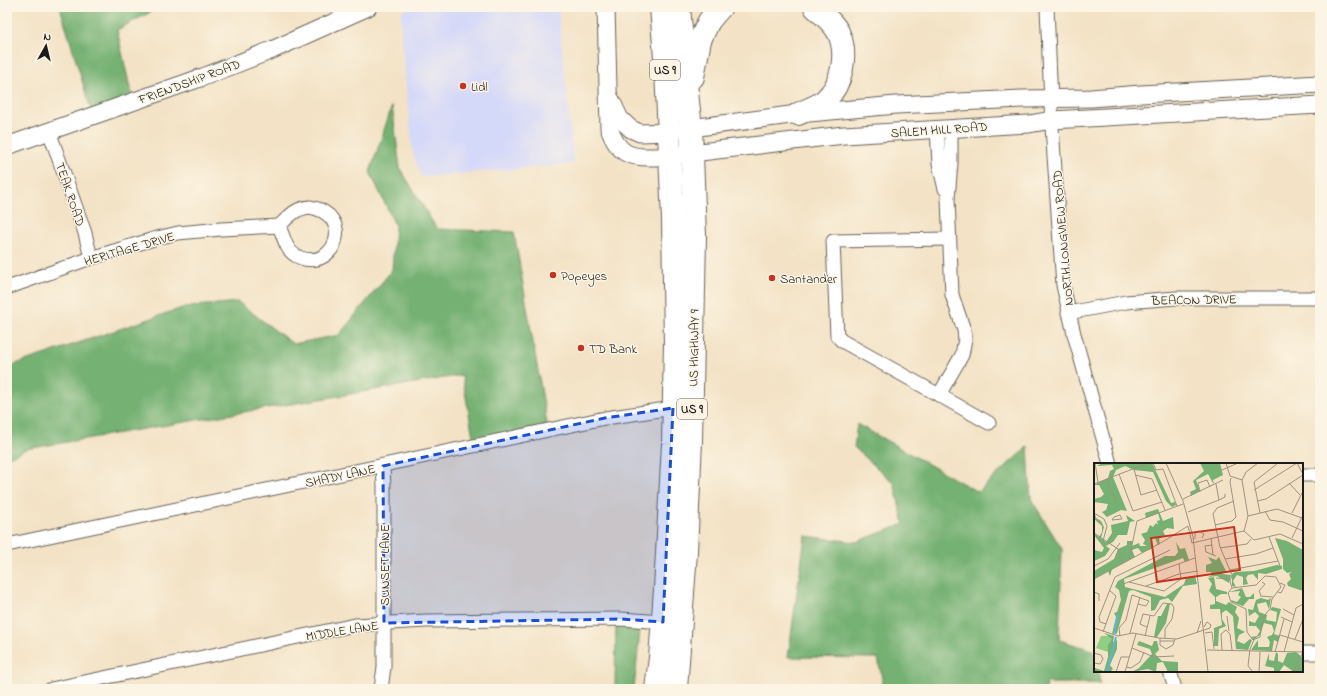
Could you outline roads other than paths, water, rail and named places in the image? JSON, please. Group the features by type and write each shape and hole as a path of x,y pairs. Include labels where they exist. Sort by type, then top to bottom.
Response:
{"highway":[{"name":"US HIGHWAY 9","path":"656,689 663,622 673,444 674,338 673,218 661,7"},
{"name":"US HIGHWAY 9","path":"676,689 686,552 691,441 695,236 690,121 680,7"},
{"path":"690,121 693,76 700,40 709,21 721,7"},
{"path":"798,114 824,101 829,96 837,84 843,64 843,46 839,33 827,18 815,7"}],"street":[{"name":"FRIENDSHIP ROAD","path":"7,146 203,77 272,50 368,7"},
{"name":"SALEM HILL ROAD","path":"606,7 609,128 615,143 629,155 637,158 670,157 692,153 844,135 1029,124 1052,120 1320,105"},
{"name":"NORTH LONGVIEW ROAD","path":"1047,7 1052,120 1063,285 1068,313 1110,463"},
{"name":"SALEM HILL ROAD","path":"608,93 620,119 630,129 640,133 668,132 690,121 798,114 896,105 1022,99 1091,98 1320,84"},
{"path":"929,103 944,128 939,164 948,199 952,295 964,330 965,339 962,355 939,395"},
{"name":"TEAK ROAD","path":"49,131 85,233 91,258"},
{"path":"310,206 320,208 328,213 336,226 337,235 331,250 324,256 316,259 306,259 297,256 290,250 279,226 295,211 310,206"},
{"name":"HERITAGE DRIVE","path":"7,288 136,243 178,233 279,226"},
{"path":"949,238 833,241 837,336 842,341 989,423"},
{"name":"BEACON DRIVE","path":"1068,313 1126,302 1164,298 1320,298"},
{"name":"SHADY LANE","path":"7,545 605,418 673,408"},
{"name":"SUNSET LANE","path":"381,689 384,667 383,466"},
{"path":"1303,475 1320,475"},
{"name":"MIDDLE LANE","path":"51,689 220,652 355,625 426,621 621,619 663,622"},
{"path":"1303,653 1320,653"},
{"path":"1170,672 1175,689"}],"place":[{"name":"Lidl","path":"463,86"},
{"name":"Popeyes","path":"553,275"},
{"name":"Santander","path":"772,278"},
{"name":"TD Bank","path":"581,348"}]}
